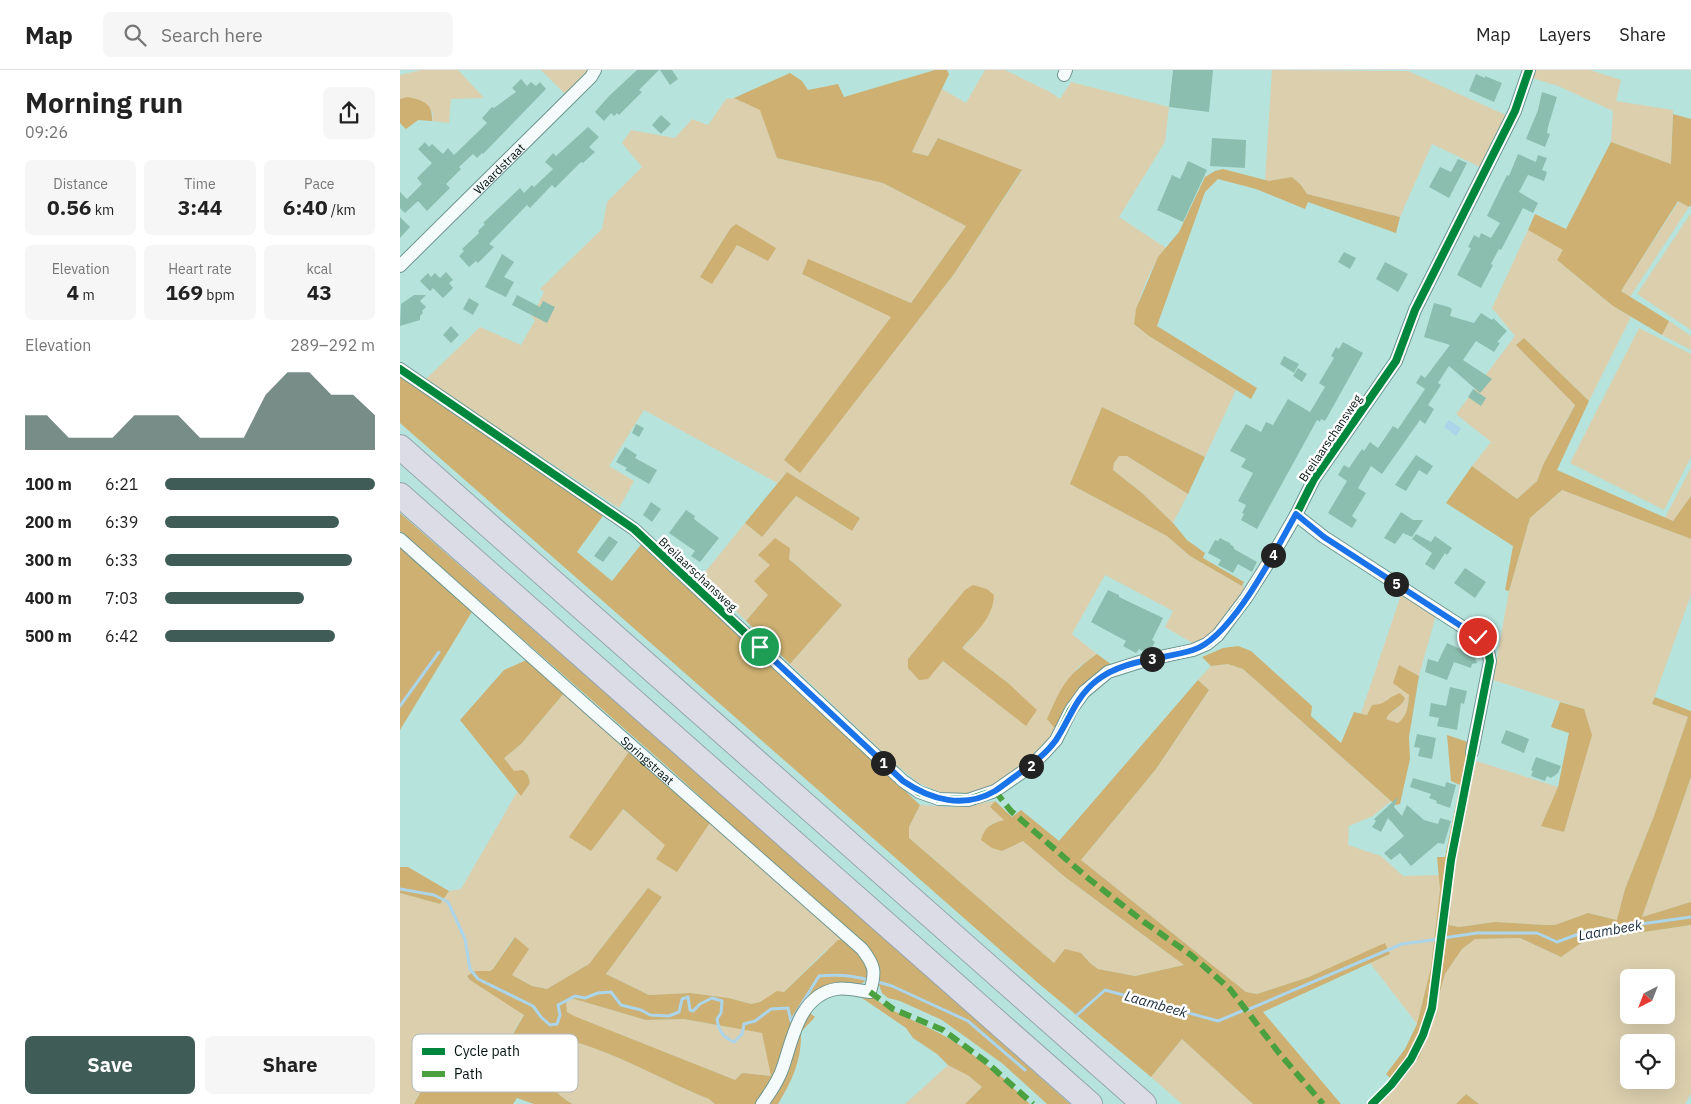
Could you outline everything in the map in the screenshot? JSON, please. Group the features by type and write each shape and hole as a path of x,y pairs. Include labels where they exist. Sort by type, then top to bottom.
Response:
{"highway":[{"path":"400,447 1144,1104"},
{"path":"400,495 1090,1104"}],"street":[{"name":"Waardstraat","path":"400,266 591,77 595,70"},
{"name":"Breilaarschansweg","path":"400,369 634,529 903,781 919,792 939,800 968,800 984,796 995,791 1031,766 1056,740 1084,692 1108,672 1146,660 1194,650 1207,644 1218,635 1246,598 1296,514 1314,479 1396,360 1415,310 1515,111 1529,70"},
{"path":"1296,514 1324,537 1485,643 1490,661 1472,752"},
{"name":"Springstraat","path":"400,539 590,710 862,949 873,966 874,977 870,992 839,988 827,991 811,1003 795,1026 783,1068 762,1104"}],"shaded area":[{"path":"421,70 458,70 484,98 451,99 449,123 432,121 433,112 407,97 400,99 400,75"},
{"path":"541,70 588,70 565,94"},
{"path":"935,70 947,70 949,74 912,152 928,156 938,138 1022,170 954,274 800,473 784,460 891,317 802,274 808,259 911,303 966,226 883,183 777,158 760,110 734,98 790,73 802,81 808,90 838,84 844,97"},
{"path":"985,70 1005,70 1050,92 1060,99 1071,82 1169,107 1165,142 1119,217 1166,248 1160,255 1145,284 1134,324 1149,336 1236,390 1205,457 1102,407 1070,484 1167,536 1190,556 1246,588 1218,628 1211,635 1194,644 1165,627 1173,611 1105,575 1072,634 1097,654 1077,668 1057,731 1036,755 996,784 970,795 947,796 917,782 892,761 790,664 842,605 789,559 759,556 771,565 768,595 746,621 701,577 745,523 762,537 796,496 852,531 860,518 787,472 777,483 644,410 609,466 634,481 619,508 425,380 480,327 521,345 535,320 532,317 544,292 540,289 602,229 607,202 642,167 622,143 631,130 675,138 692,119 708,125 726,99 734,98 760,109 777,158 883,183 966,226 911,303 808,260 802,274 892,317 784,460 800,472 954,274 1022,171 938,138 928,156 912,152 942,89 966,103","holes":["730,229 768,261 737,245 700,277","973,637 962,648 1008,683 1026,725 943,661 908,659 916,651"]},
{"path":"1272,70 1408,71 1508,116 1482,168 1432,144 1400,217 1307,194 1292,177 1265,180"},
{"path":"1534,70 1590,70 1621,80 1616,101 1673,110 1671,164 1611,142 1613,111 1558,86 1532,78"},
{"path":"407,97 426,103 431,110 432,121 418,120 406,129 400,123 400,99"},
{"path":"1673,114 1691,119 1691,205 1689,207 1678,201 1621,291 1669,321 1662,335 1613,306 1557,260 1563,250 1528,230 1535,214 1566,229 1611,142 1671,164"},
{"path":"1223,169 1269,181 1292,177 1307,194 1400,217 1396,233 1308,202 1305,209 1256,189 1218,179 1205,192 1157,326 1257,388 1251,399 1149,336 1134,324 1136,309 1158,257 1179,232 1205,177"},
{"path":"1679,201 1689,207 1630,297 1621,291"},
{"path":"1691,213 1691,330 1637,294"},
{"path":"736,224 776,248 768,261 737,245 712,284 700,277 730,229"},
{"path":"1528,230 1564,250 1557,260 1613,306 1631,317 1589,401 1524,338 1516,345 1575,404 1543,465 1537,481 1517,499 1472,466 1491,442 1456,414 1515,336 1492,308"},
{"path":"1669,321 1691,336 1691,350 1662,335"},
{"path":"1639,328 1691,354 1691,457 1664,510 1570,463"},
{"path":"1524,338 1589,401 1557,470 1673,521 1691,496 1691,539 1562,490 1530,518 1509,591 1505,590 1513,546 1446,503 1472,466 1517,499 1537,481 1543,465 1575,405 1516,345"},
{"path":"400,373 605,513 577,552 612,581 643,542 920,805 909,827 909,838 1054,963 1065,949 1081,953 1098,969 1135,976 1184,965 1065,877 1023,841 1002,851 992,848 981,840 984,832 989,827 1004,820 990,807 995,801 1012,817 1021,810 1059,841 1198,680 1209,690 1156,769 1081,860 1246,992 1257,994 1309,977 1385,943 1390,954 1263,1012 1341,1104 1253,1104 1182,1039 1151,1077 1038,983 400,423"},
{"path":"1102,407 1205,457 1188,494 1127,456 1119,456 1114,463 1113,470 1142,493 1173,523 1187,540 1205,553 1203,558 1244,582 1242,586 1190,556 1167,536 1070,484"},
{"path":"1119,456 1127,456 1188,494 1173,523 1142,493 1113,470 1114,463"},
{"path":"1691,467 1691,496 1673,521 1665,518"},
{"path":"787,472 860,518 852,531 796,496 762,537 745,523"},
{"path":"1562,490 1691,539 1691,595 1652,704 1688,717 1654,816 1625,889 1618,920 1588,913 1555,925 1495,922 1459,927 1449,925 1454,861 1476,761 1558,787 1541,826 1564,832 1584,709 1493,680 1509,591 1530,518"},
{"path":"400,513 916,966 1070,1104 1047,1104 1003,1064 942,1020 900,1001 888,998 882,993 879,985 880,976 781,871 670,769 400,531"},
{"path":"775,538 790,548 789,559 842,605 790,664 746,621 768,595 754,581 770,565 758,555"},
{"path":"400,546 473,610 400,730"},
{"path":"973,585 987,589 994,595 993,603 991,611 983,624 962,648 1008,683 1037,710 1026,726 943,661 928,679 919,680 908,668 908,659 965,590"},
{"path":"1402,592 1436,615 1419,676 1399,666 1399,686 1409,695 1406,714 1398,723 1386,720 1388,714 1398,708 1387,701 1367,715 1361,713"},
{"path":"1238,646 1251,651 1312,706 1311,716 1341,743 1354,712 1367,715 1372,705 1384,702 1400,693 1405,698 1403,702 1386,719 1398,723 1406,714 1409,695 1393,683 1399,665 1419,676 1409,737 1410,759 1400,804 1396,805 1391,801 1243,669 1228,664 1211,666 1202,657 1223,648"},
{"path":"1097,654 1112,665 1057,731 1047,719 1061,689 1078,669"},
{"path":"529,659 565,692 521,744 504,758 514,771 523,770 528,775 530,783 521,796 460,720 504,670"},
{"path":"1228,664 1243,669 1391,801 1373,816 1349,826 1348,845 1381,856 1403,876 1439,875 1440,889 1431,967 1417,1024 1370,963 1390,954 1385,944 1309,977 1257,994 1246,992 1081,860 1156,769 1209,690 1198,680 1211,666"},
{"path":"565,692 631,749 570,837 591,851 622,809 666,845 711,821 845,939 825,951 784,992 751,1004 729,998 690,993 649,995 606,974 662,897 648,888 589,964 547,989 532,986 512,975 514,937 493,969 490,971 475,971 467,976 470,980 524,1014 513,1034 412,1034 412,1092 421,1092 414,1104 400,1104 400,893 440,904 449,891 461,889 517,792 521,795 530,783 528,775 523,770 514,772 504,758 521,744"},
{"path":"1655,697 1691,711 1691,777 1642,917 1691,902 1691,925 1584,941 1561,957 1520,938 1475,939 1462,949 1445,974 1428,1035 1419,1058 1397,1084 1386,1074 1405,1049 1417,1024 1431,967 1440,889 1437,857 1445,857 1460,785 1451,781 1447,735 1471,743 1450,856 1446,890 1452,891 1449,925 1459,927 1495,922 1555,925 1588,913 1617,920 1625,889 1654,816 1688,717 1652,704"},
{"path":"1560,702 1584,709 1592,735 1564,832 1541,826 1558,787 1569,733 1551,727"},
{"path":"631,749 711,821 677,872 656,859 665,845 623,809 591,851 569,837"},
{"path":"1691,777 1691,902 1642,917 1645,908"},
{"path":"995,801 990,807 1005,820 991,824 1002,851 1022,840 1065,877 1184,965 1135,976 1098,969 1081,953 1054,963 909,838 909,827 920,805 951,807"},
{"path":"400,867 408,867 449,891 440,904 400,893"},
{"path":"648,888 662,897 606,974 649,995 690,993 729,998 751,1004 760,1002 777,991 784,992 838,940 845,939 863,957 869,974 861,984 849,986 803,1008 815,1017 801,1032 798,1061 788,1087 778,1104 715,1104 709,1099 608,1053 578,1043 578,1034 513,1034 524,1015 470,980 467,976 475,971 490,971 493,969 515,937 529,949 512,975 532,986 547,989 589,964","holes":["571,998 646,1020 684,1019 762,1033 771,1076 742,1073 735,1080 574,1016 567,1012 566,1002"]},
{"path":"1691,925 1691,1094 1685,1104 1479,1104 1466,1094 1456,1104 1371,1104 1394,1081 1397,1084 1419,1058 1428,1035 1445,974 1462,949 1475,939 1520,938 1561,957 1584,941"},
{"path":"865,993 894,1011 963,1047 1003,1078 1030,1104 965,1104 982,1087 969,1076 948,1065 937,1054 913,1038 906,1028 862,998"},
{"path":"571,998 646,1020 684,1019 762,1033 772,1076 742,1073 735,1080 573,1016 567,1012 566,1002"},
{"path":"1182,1039 1253,1104 1182,1104 1151,1077"},
{"path":"578,1043 608,1053 709,1099 715,1104 573,1104 558,1092 578,1092"},
{"path":"948,1065 969,1076 982,1087 965,1104 905,1104"},
{"path":"421,1092 558,1092 573,1104 534,1104 517,1098 513,1104 414,1104"},
{"path":"1466,1094 1479,1104 1456,1104"}],"water":[{"path":"1449,420 1461,428 1456,436 1444,427"}],"building":[{"path":"637,70 659,70 639,90 642,92 619,115 617,113 614,116 611,113 604,121 595,112"},
{"path":"660,70 672,70 678,79 670,85"},
{"path":"1173,70 1213,70 1209,112 1169,107"},
{"path":"1476,74 1502,83 1494,102 1469,91"},
{"path":"521,79 527,86 531,82 536,86 540,82 546,89 483,154 477,158 473,154 459,167 461,169 446,184 450,188 427,211 418,201 405,213 400,208 400,192 407,199 422,184 417,178 432,163 418,149 425,142 429,147 432,144 443,154 448,148 454,155 487,123 482,118 492,107 494,108 516,92 512,88"},
{"path":"1542,92 1557,97 1548,127 1547,133 1550,134 1545,147 1526,139 1538,110"},
{"path":"661,115 671,124 661,134 652,125"},
{"path":"588,127 599,137 589,147 595,152 583,163 581,162 555,188 552,185 530,208 527,205 489,244 494,247 478,263 476,261 469,267 459,256 464,251 462,249 479,233 478,231 485,224 483,223 520,188 524,193 532,185 534,187 553,169 545,162 553,153 556,156"},
{"path":"1212,138 1246,140 1245,168 1210,166"},
{"path":"1518,154 1536,162 1538,155 1547,158 1542,170 1547,172 1544,181 1528,175 1519,192 1538,203 1533,213 1523,208 1501,250 1499,249 1491,264 1493,265 1481,288 1457,275 1471,248 1468,247 1474,235 1479,238 1481,233 1491,238 1500,223 1487,216 1507,175 1509,176"},
{"path":"1458,159 1467,163 1449,198 1429,187 1440,167 1451,172"},
{"path":"1188,161 1207,170 1183,222 1157,210 1172,175 1180,179"},
{"path":"400,217 410,227 400,238"},
{"path":"1344,252 1356,258 1350,269 1338,262"},
{"path":"502,254 514,262 504,277 514,282 506,297 485,287"},
{"path":"1385,262 1408,274 1398,292 1376,279"},
{"path":"446,272 453,280 449,283 453,288 443,298 433,288 430,291 420,281 428,273 431,277 435,273 440,278"},
{"path":"414,295 426,295 420,301 426,307 422,311 420,320 400,326 401,304"},
{"path":"517,295 540,307 543,301 555,307 547,323 512,305"},
{"path":"469,298 479,304 473,315 463,309"},
{"path":"1434,303 1452,309 1450,316 1474,323 1481,313 1492,320 1493,318 1507,331 1497,342 1500,343 1494,352 1476,341 1463,360 1492,379 1480,393 1449,366 1438,383 1441,385 1428,405 1434,409 1425,424 1420,420 1382,474 1371,466 1358,488 1366,493 1352,516 1357,520 1352,528 1328,513 1347,481 1338,475 1344,465 1349,468 1362,449 1364,451 1370,442 1378,448 1393,426 1398,429 1425,389 1416,383 1421,375 1425,378 1450,345 1424,337"},
{"path":"451,326 459,335 451,343 443,335"},
{"path":"1343,342 1363,353 1325,421 1321,419 1320,422 1317,420 1257,529 1241,520 1246,505 1238,501 1253,473 1241,467 1246,459 1230,451 1246,424 1261,432 1266,422 1273,425 1288,399 1310,412 1325,387 1319,383 1334,358 1331,356 1336,347 1339,349"},
{"path":"1284,356 1299,364 1294,373 1280,364"},
{"path":"1298,368 1307,374 1302,382 1293,376"},
{"path":"1473,389 1486,398 1481,406 1468,397"},
{"path":"636,424 644,428 639,437 632,433"},
{"path":"625,447 637,455 635,458 657,470 649,484 625,470 627,468 616,462"},
{"path":"1416,455 1433,466 1427,475 1419,470 1406,491 1395,485"},
{"path":"651,502 661,509 652,522 643,515"},
{"path":"686,510 695,516 694,519 719,538 700,562 691,556 695,551 669,533"},
{"path":"1401,512 1413,520 1423,520 1412,537 1403,533 1395,544 1384,538"},
{"path":"1416,534 1431,542 1435,536 1452,548 1447,555 1445,553 1434,570 1425,564 1432,553 1412,539"},
{"path":"609,536 618,542 603,562 594,556"},
{"path":"1220,538 1230,543 1234,549 1257,562 1252,572 1238,564 1233,573 1218,565 1221,560 1208,553 1215,540 1218,541"},
{"path":"1465,568 1486,582 1475,598 1454,583"},
{"path":"1108,590 1163,618 1152,640 1155,642 1150,651 1144,652 1139,649 1136,653 1123,646 1126,641 1091,622"},
{"path":"1447,643 1476,656 1477,663 1472,664 1471,668 1454,662 1447,680 1425,672 1428,659 1438,662"},
{"path":"1450,687 1467,691 1464,704 1461,703 1457,730 1437,726 1439,718 1429,716 1431,703 1446,706"},
{"path":"1506,730 1529,739 1524,753 1501,743"},
{"path":"1417,734 1436,738 1432,759 1418,756 1420,748 1414,747"},
{"path":"1536,757 1561,766 1558,773 1551,778 1547,776 1545,781 1531,776 1533,771 1531,770"},
{"path":"1413,778 1445,787 1446,782 1456,785 1450,808 1436,803 1437,801 1429,798 1431,794 1410,787"},
{"path":"1398,797 1394,807 1402,816 1407,805 1424,820 1438,824 1440,818 1451,821 1444,844 1438,843 1411,866 1400,853 1391,860 1384,853 1404,836 1388,818 1381,832 1372,827 1376,821 1374,819"}],"waterway":[{"path":"400,706 439,652"},
{"name":"Laambeek","path":"400,889 434,895 448,902 465,939 470,969 478,979 533,1006 550,1025 557,1024 560,1015 558,1005 575,996 585,998 598,993 611,992 621,1005 641,1010 650,1015 669,1016 679,1012 682,999 688,997 690,1010 693,1011 700,1004 712,998 722,1001 721,1013 717,1019 719,1027 722,1034 734,1042 742,1034 744,1024 755,1021 771,1009 788,1008 791,1021 819,976 844,975 869,980"},
{"name":"Laambeek","path":"1443,938 1477,933 1537,933 1557,942 1584,932 1691,917"},
{"name":"Laambeek","path":"1247,1010 1402,944 1440,939"},
{"name":"Laambeek","path":"878,982 892,986 968,1021 1025,1070"},
{"name":"Laambeek","path":"1077,1015 1105,990 1218,1021 1242,1011"}],"marked path":[{"path":"995,791 1011,811 1089,879 1144,922 1191,955 1230,989 1279,1053 1323,1104"},
{"path":"870,992 893,1009 943,1030 985,1061 1033,1104"}],"cycle path":[{"path":"400,369 634,529 903,781 919,792 939,799 968,800 995,791 1031,766 1056,740 1071,710 1084,692 1108,672 1146,660 1193,650 1207,644 1218,635 1246,598 1267,565 1314,479 1396,361 1415,310 1515,111 1529,70"},
{"path":"1296,515 1324,537 1478,637 1487,648 1490,661 1451,860 1432,1008 1423,1035 1411,1059 1391,1085 1372,1104"}],"route":[{"path":"760,647 903,781 919,792 939,800 968,800 995,791 1031,766 1056,740 1084,692 1108,672 1146,660 1194,650 1207,644 1218,635 1246,598 1296,514 1324,537 1478,637"}]}
